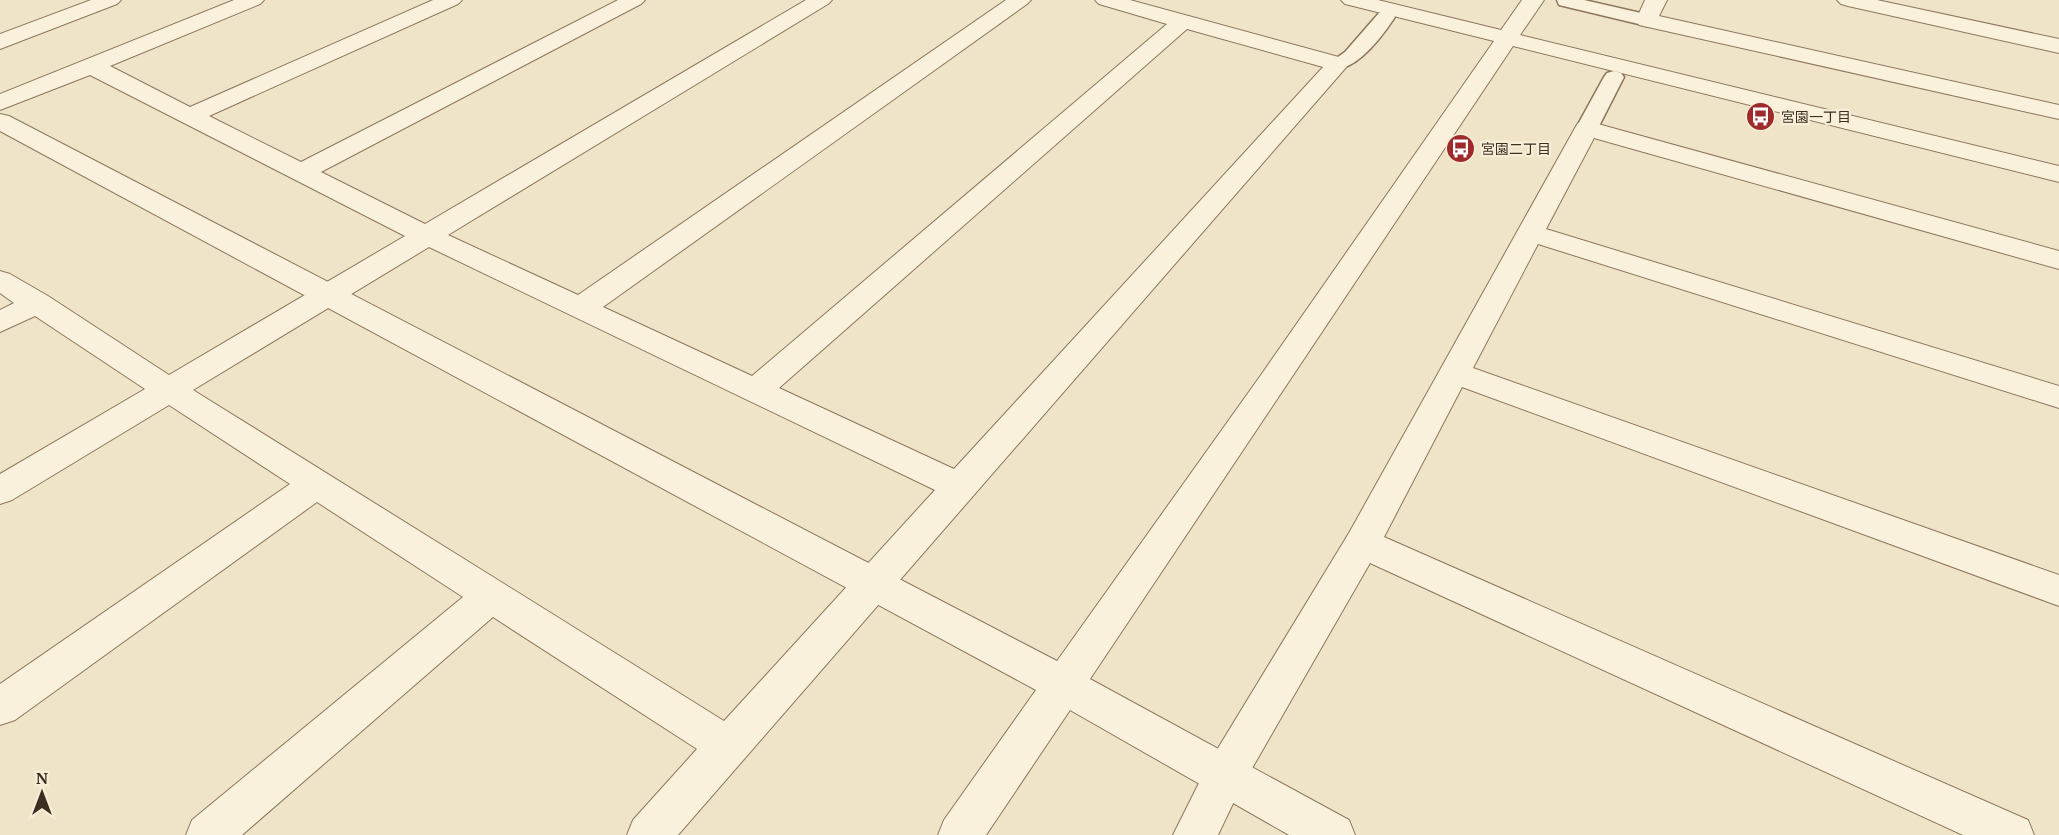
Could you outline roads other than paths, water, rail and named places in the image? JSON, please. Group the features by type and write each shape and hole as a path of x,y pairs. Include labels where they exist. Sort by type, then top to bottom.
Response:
{"street":[{"path":"0,42 110,0"},
{"path":"0,103 253,0"},
{"path":"189,116 452,0"},
{"path":"302,172 634,0"},
{"path":"0,491 821,0"},
{"path":"582,307 1020,0"},
{"path":"1106,0 1338,64"},
{"path":"1352,0 2059,174"},
{"path":"960,835 1533,0"},
{"path":"1848,0 2059,46"},
{"path":"1565,1 1652,10 2059,112"},
{"path":"649,835 1338,64 1352,56 1386,17"},
{"path":"756,390 1183,21"},
{"path":"91,66 427,236 959,486"},
{"path":"1195,835 1224,777 1362,543 1614,77"},
{"path":"0,121 326,296 873,583 1063,685 1224,777 1333,835"},
{"path":"1587,128 2059,260"},
{"path":"1530,233 2059,397"},
{"path":"0,280 728,746"},
{"path":"0,322 37,303"},
{"path":"1455,372 2059,591"},
{"path":"0,707 318,483"},
{"path":"1362,543 2012,835"},
{"path":"208,835 492,595"}],"place":[{"name":"宮園一丁目","path":"1760,117"},
{"name":"宮園二丁目","path":"1460,149"}]}
